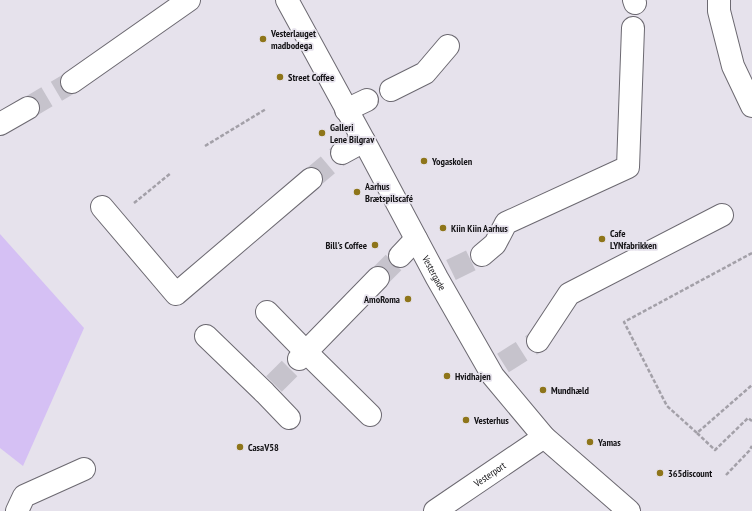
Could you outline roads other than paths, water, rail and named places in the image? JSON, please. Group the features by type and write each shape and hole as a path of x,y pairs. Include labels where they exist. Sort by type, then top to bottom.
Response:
{"street":[{"path":"72,82 189,0"},
{"name":"Vestergade","path":"286,0 416,239 444,274 498,370 544,437 629,511"},
{"path":"719,0 719,10 733,66 752,106"},
{"path":"482,256 495,244 506,223 628,167 633,28"},
{"path":"392,90 425,73 448,46"},
{"path":"346,110 367,100"},
{"path":"0,124 28,108"},
{"path":"342,153 364,141"},
{"path":"108,213 176,294 311,179"},
{"path":"538,341 569,294 722,214"},
{"path":"400,256 416,239"},
{"path":"302,355 378,278"},
{"path":"267,312 302,355 370,415"},
{"path":"206,336 269,388 289,418"},
{"name":"Vesterport","path":"435,511 544,437"},
{"path":"17,511 24,496 84,469"}],"tunnel":[{"path":"28,108 72,82"},
{"path":"311,179 342,153"},
{"path":"451,270 482,255"},
{"path":"378,278 400,256"},
{"path":"503,363 538,341"},
{"path":"274,384 299,359"}],"place":[{"name":"Vesterlauget madbodega","path":"263,39"},
{"name":"Street Coffee","path":"280,77"},
{"name":"Galleri Lene Bilgrav","path":"322,133"},
{"name":"Yogaskolen","path":"424,161"},
{"name":"Aarhus Brætspilscafé","path":"357,192"},
{"name":"Kiin Kiin Aarhus","path":"443,228"},
{"name":"Cafe LYNfabrikken","path":"602,239"},
{"name":"Bill's Coffee","path":"375,245"},
{"name":"AmoRoma","path":"408,299"},
{"name":"Hvidhajen","path":"447,376"},
{"name":"Mundhæld","path":"543,390"},
{"name":"Vesterhus","path":"466,420"},
{"name":"Yamas","path":"590,442"},
{"name":"CasaV58","path":"240,447"},
{"name":"365discount","path":"660,473"}]}
